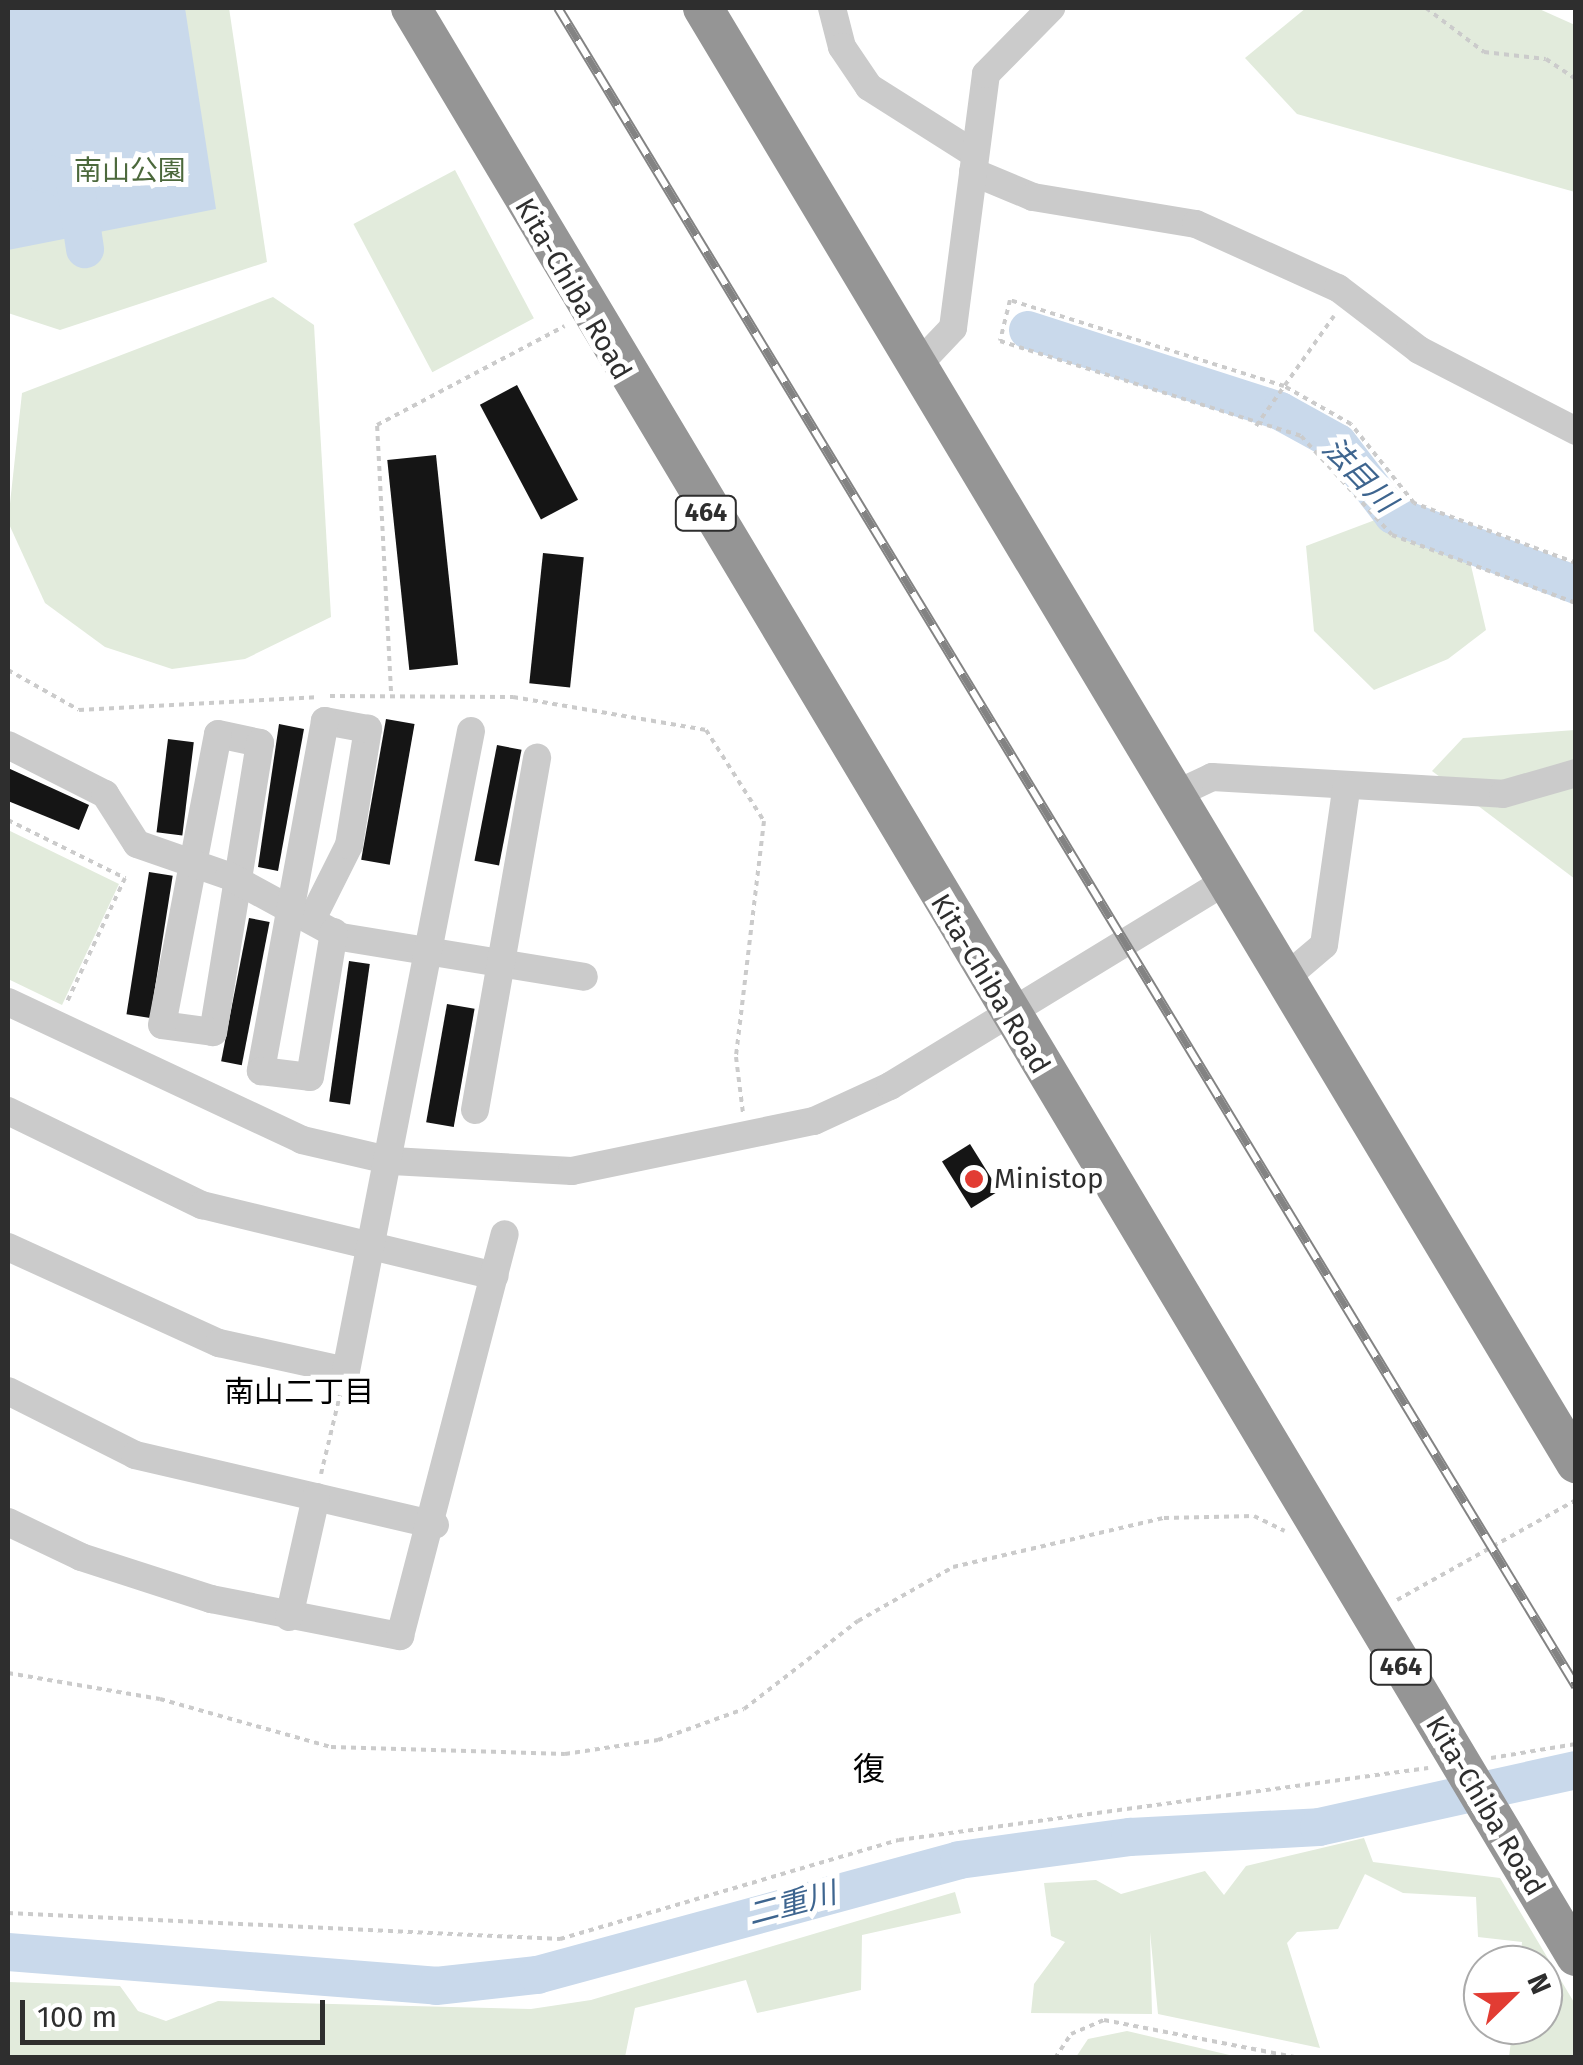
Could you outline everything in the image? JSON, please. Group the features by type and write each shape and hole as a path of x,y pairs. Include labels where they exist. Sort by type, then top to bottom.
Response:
{"highway":[{"name":"Kita-Chiba Road","path":"411,8 1015,1011 1227,1378 1576,1956"},
{"path":"703,8 1174,795 1217,887 1284,979 1576,1463"}],"street":[{"path":"832,8 842,47 869,87 974,163 1034,197 1196,224 1348,296 1419,350 1576,430"},
{"path":"915,368 953,328 986,74 1051,8"},
{"path":"312,919 310,1077 261,1070 312,919 349,845 368,729 325,721 312,919"},
{"path":"8,1247 219,1342 346,1371 392,1161 470,731"},
{"path":"218,734 260,742 240,881 213,1032 162,1025 218,734"},
{"path":"8,745 105,794 137,844 196,861 312,919 431,954 584,977"},
{"path":"476,1110 536,756"},
{"path":"1174,795 1212,777 1346,790 1503,794 1576,773"},
{"path":"1284,979 1324,945 1346,790"},
{"path":"8,1002 302,1140 392,1161 572,1171 748,1141 890,1086 1217,887"},
{"path":"8,1111 202,1206 372,1254 495,1276"},
{"path":"8,1522 81,1558 289,1617 400,1636 436,1525 505,1234"},
{"path":"8,1391 135,1455 436,1525"},
{"path":"289,1617 316,1497"}],"path":[{"path":"1426,8 1484,52 1546,59 1576,78"},
{"path":"1256,426 1348,296"},
{"path":"1576,563 1414,503 1351,424 1284,386 1010,300 1000,341 1319,447 1392,535 1425,554 1576,603"},
{"path":"391,690 377,425 565,326"},
{"path":"8,670 79,710 391,690 513,697 706,730 764,821 736,1057 748,1141"},
{"path":"8,820 125,878 56,1026"},
{"path":"316,1497 346,1371"},
{"path":"1387,1605 1576,1500"},
{"path":"8,1673 160,1699 331,1747 565,1754 658,1740 744,1709 858,1621 954,1567 1164,1518 1254,1516 1292,1542"},
{"path":"1482,1760 1576,1744"},
{"path":"8,1913 560,1938 899,1840 1445,1766"},
{"path":"1055,2058 1071,2034 1104,2020 1299,2058"}],"green space":[{"name":"南山公園","path":"8,8 229,8 267,262 60,330 8,313"},
{"path":"1306,8 1537,8 1575,25 1575,192 1297,114 1245,58"},
{"path":"455,170 534,318 432,372 353,224"},
{"path":"273,297 314,325 331,617 245,659 172,669 105,647 45,603 8,522 22,393"},
{"path":"1375,520 1469,557 1486,630 1448,659 1374,690 1314,631 1306,546"},
{"path":"1575,730 1575,879 1432,771 1463,738"},
{"path":"8,830 119,884 62,1005 8,979"},
{"path":"1364,1838 1373,1862 1500,1878 1540,1945 1478,1937 1476,1897 1403,1893 1365,1874 1338,1929 1297,1932 1287,1943 1320,2048 1158,2014 1150,1932 1152,2014 1031,2013 1034,1984 1065,1942 1051,1936 1044,1883 1096,1880 1121,1894 1205,1871 1224,1895 1246,1866"},
{"path":"955,1892 961,1913 862,1935 861,1990 757,2013 746,1980 635,2008 625,2057 8,2057 8,1982 120,1986 138,2011 166,2021 218,2001 531,2009 591,2000"},
{"path":"1563,1984 1575,2004 1575,2057 1509,2057 1510,2045 1563,2045"},
{"path":"1127,2031 1238,2057 1076,2057 1088,2039"}],"water":[{"name":"南山公園","path":"8,8 185,8 216,209 8,250"}],"building":[{"path":"517,385 578,500 541,520 480,405"},
{"path":"436,455 458,665 409,670 387,460"},
{"path":"543,553 584,557 570,688 529,683"},
{"path":"386,719 415,724 390,865 361,860"},
{"path":"279,724 304,729 278,871 258,867"},
{"path":"168,739 194,742 182,835 157,832"},
{"path":"497,745 522,750 499,866 474,861"},
{"path":"8,768 89,805 79,830 8,801"},
{"path":"149,872 173,876 150,1018 126,1014"},
{"path":"249,918 270,922 242,1065 221,1061"},
{"path":"349,961 370,964 350,1105 329,1102"},
{"path":"447,1004 475,1009 454,1127 426,1122"},
{"path":"970,1144 999,1191 971,1208 942,1161"}],"waterway":[{"name":"法目川","path":"8,162 75,182 85,249"},
{"name":"法目川","path":"1028,330 1280,411 1338,443 1393,515 1576,585"},
{"name":"二重川","path":"8,1952 436,1986 537,1975 959,1860 1130,1837 1319,1827 1576,1770"}],"railway":[{"path":"558,8 1576,1686"}],"place":[{"name":"Ministop","path":"974,1179"}],"district":[{"name":"南山二丁目","path":"299,1392"},
{"name":"復","path":"869,1769"}]}
